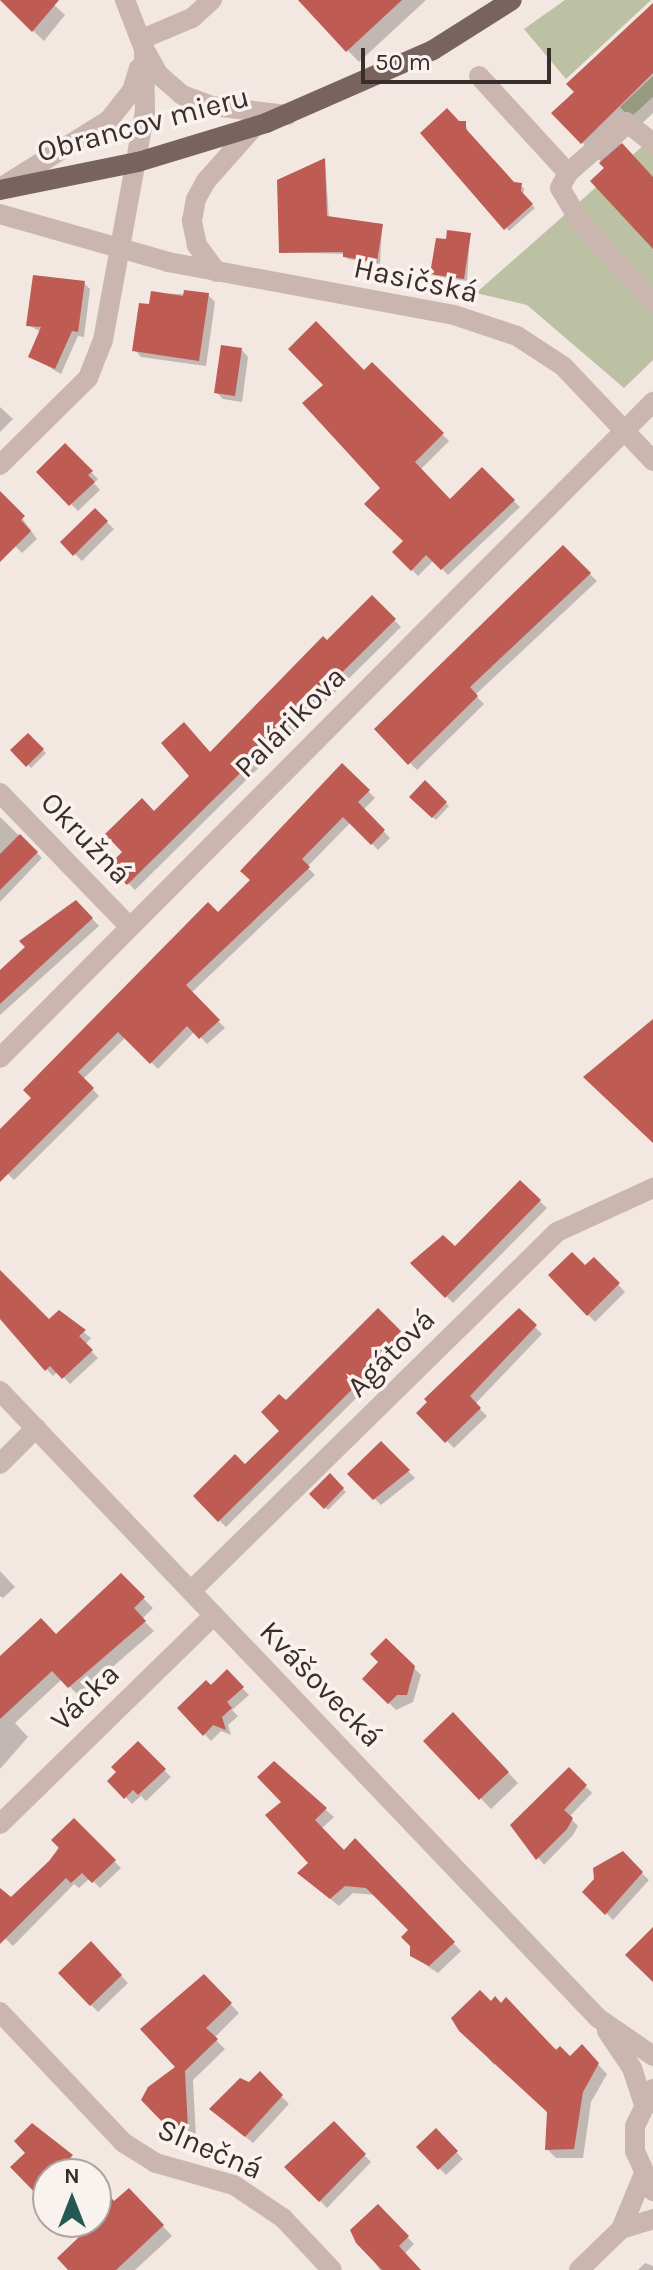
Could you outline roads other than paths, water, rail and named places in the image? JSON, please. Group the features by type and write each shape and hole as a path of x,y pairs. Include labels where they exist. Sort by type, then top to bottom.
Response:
{"main road":[{"name":"Obrancov mieru","path":"0,189 138,162 287,115 433,50 512,0"}],"street":[{"path":"125,0 158,74 182,95 213,106 287,115"},
{"path":"0,189 109,120 132,91 143,44 192,18 212,0"},
{"path":"0,465 88,378 103,340 138,162 143,44"},
{"path":"479,76 568,173"},
{"path":"653,143 626,122 568,173 560,188 581,223 653,302"},
{"path":"217,272 197,245 192,221 196,199 206,181 254,127"},
{"name":"Hasičská","path":"0,214 120,250 217,272 454,315 517,336 563,366 653,461"},
{"name":"Palárikova","path":"0,1058 653,402"},
{"name":"Okružná","path":"0,793 129,926"},
{"name":"Agátová","path":"191,1591 557,1232 653,1188"},
{"name":"Kvášovecká","path":"0,1391 598,2018 648,2095"},
{"path":"0,1464 36,1428"},
{"name":"Vácka","path":"0,1824 214,1615"},
{"name":"Slnečná","path":"0,2012 124,2143 156,2163 234,2185 283,2218 332,2270"},
{"name":"Kvášovecká","path":"598,2018 653,2056"},
{"path":"579,2270 621,2229 648,2184 635,2151 635,2126 648,2095"},
{"path":"621,2229 653,2219"}]}
